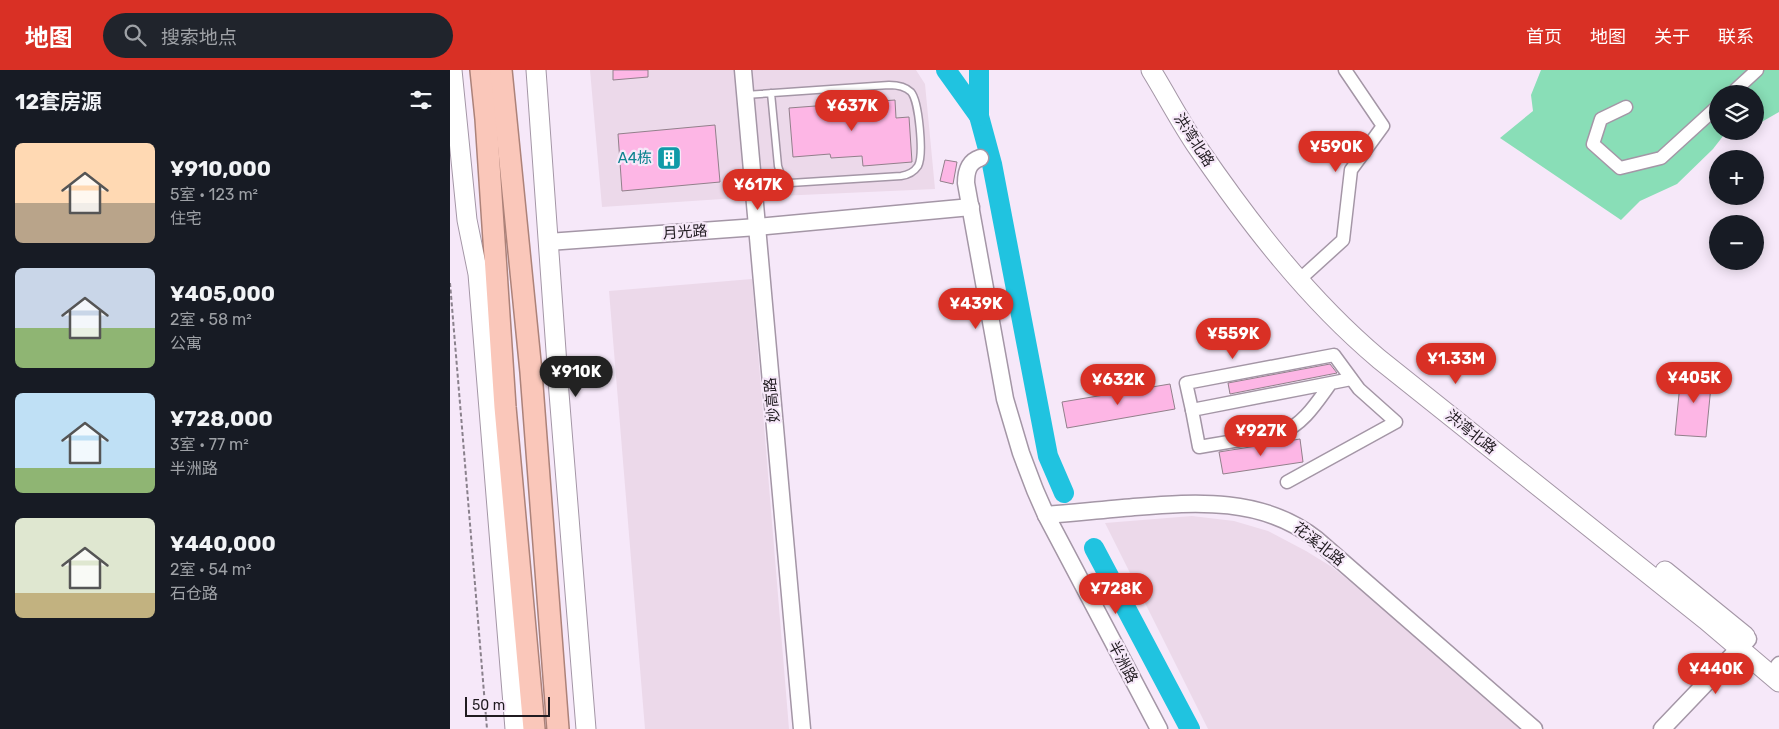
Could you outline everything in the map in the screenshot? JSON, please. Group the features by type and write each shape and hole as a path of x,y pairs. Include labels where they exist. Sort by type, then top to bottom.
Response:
{"highway":[{"path":"481,70 486,119 505,408 534,729"},
{"path":"500,70 531,372 558,729"}],"main road":[{"path":"452,70 467,220 479,284 515,729"},
{"path":"536,70 559,403 586,729"},
{"name":"洪湾北路","path":"1151,70 1198,147 1258,230 1303,277 1347,331 1379,359 1779,669"},
{"name":"洪湾北路","path":"1164,70 1222,164 1303,277"}],"street":[{"name":"妙高路","path":"743,70 802,729"},
{"path":"1303,277 1343,240 1351,170 1382,126 1346,70"},
{"path":"1741,85 1758,70"},
{"path":"1626,107 1601,119 1593,144 1620,168 1661,158 1709,114"},
{"name":"半洲路","path":"980,158 970,164 966,183 1005,399 1021,454 1034,490 1046,515 1159,729"},
{"name":"月光路","path":"548,242 757,227 971,207"},
{"path":"1287,482 1396,422 1370,400 1351,379 1334,355 1186,382 1199,447 1281,433 1292,429 1313,407 1331,383"},
{"path":"1192,410 1351,379"},
{"name":"花溪北路","path":"1046,515 1176,504 1212,503 1242,507 1292,522 1316,539 1534,729"},
{"path":"1662,729 1744,643"}],"lane":[{"path":"745,95 771,93 889,85 904,87 912,94 916,105 921,153 918,165 912,172 901,176 790,183 781,176 778,166 771,93"}],"path":[{"path":"450,282 487,729"}],"shaded area":[{"path":"590,70 916,70 925,84 935,189 737,198 602,207"},
{"path":"752,279 789,729 645,729 609,291"},
{"path":"1192,516 1234,521 1268,531 1332,567 1521,729 1208,729 1105,523"}],"green space":[{"path":"1541,70 1779,70 1779,112 1764,121 1764,85 1709,85 1709,140 1720,140 1677,184 1640,201 1621,220 1500,138 1533,111 1531,95"}],"building":[{"path":"613,70 648,70 648,77 613,80"},
{"path":"895,100 896,118 909,117 912,162 863,166 862,156 831,158 830,154 793,157 789,108"},
{"name":"A4栋","path":"715,125 720,182 622,191 618,134"},
{"path":"945,160 957,162 953,184 940,181"},
{"path":"1330,364 1337,373 1230,394 1228,383"},
{"path":"1679,372 1714,375 1713,387 1711,386 1706,437 1675,435 1680,384 1678,384"},
{"path":"1170,384 1175,409 1067,428 1062,402"},
{"path":"1300,439 1303,462 1223,474 1219,452"}],"waterway":[{"path":"946,70 979,116 992,164 1048,456 1064,493"},
{"path":"979,70 979,116"},
{"path":"1094,548 1190,729"}],"place":[{"name":"A4栋","path":"669,158"}]}
